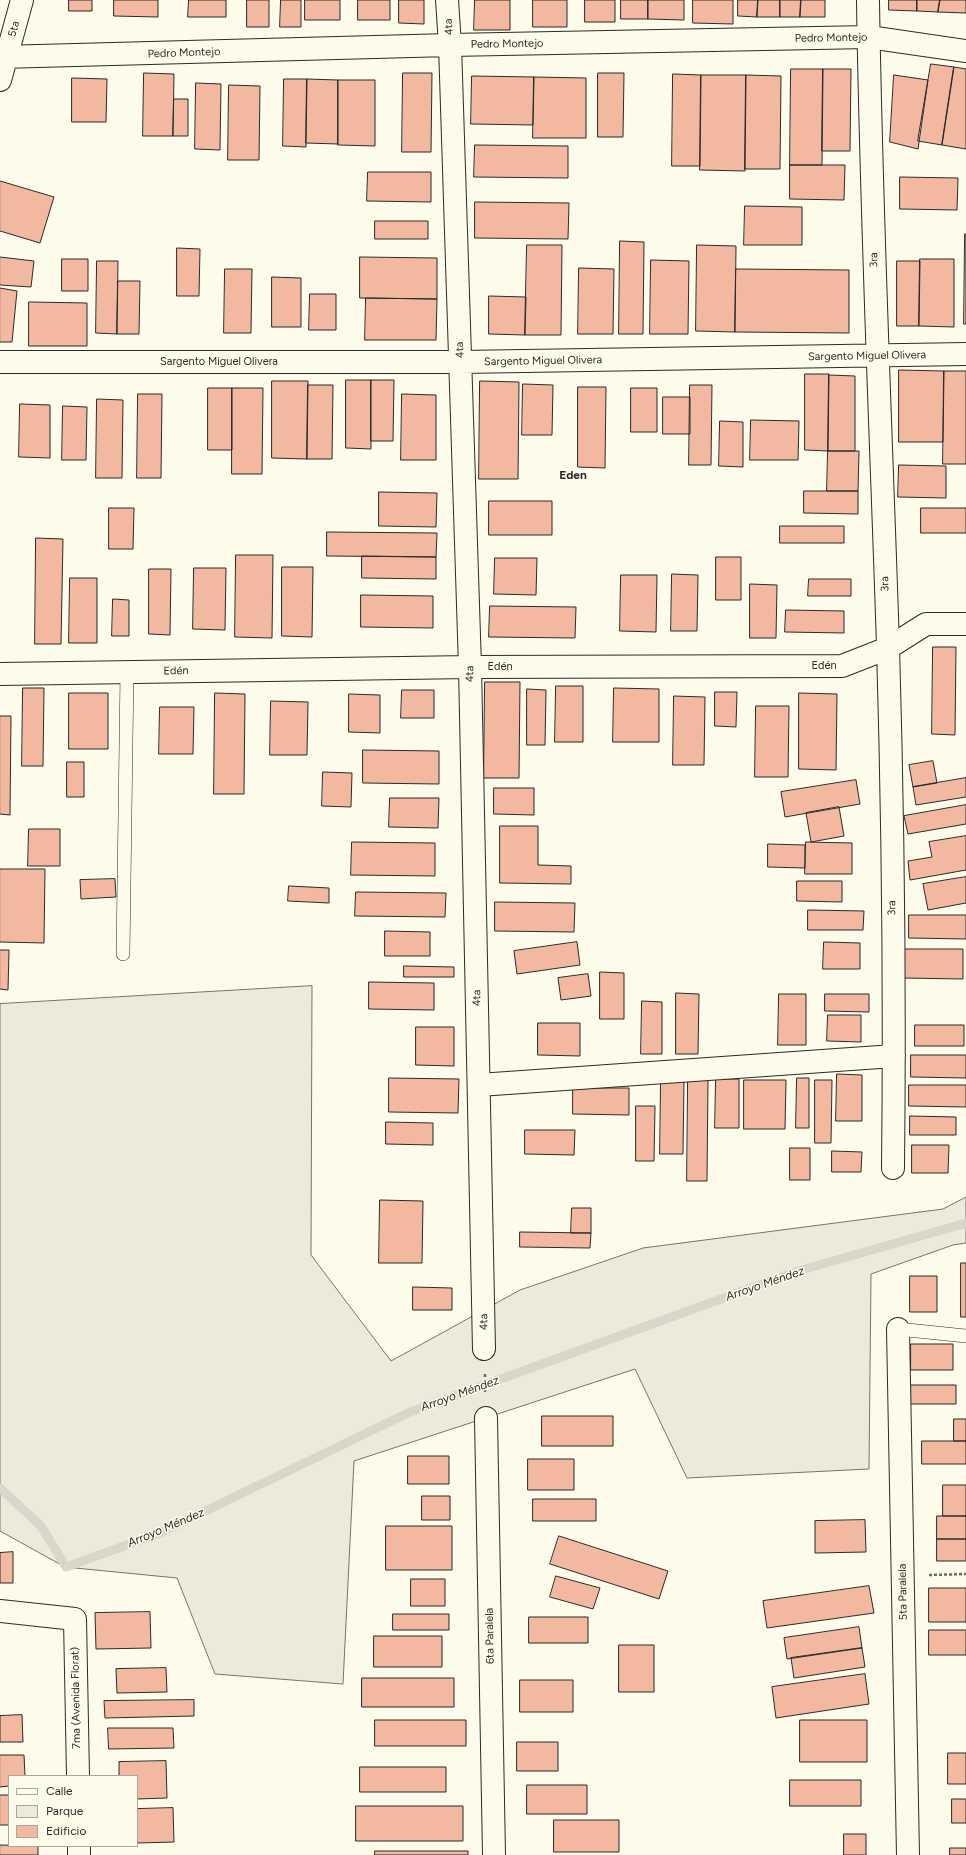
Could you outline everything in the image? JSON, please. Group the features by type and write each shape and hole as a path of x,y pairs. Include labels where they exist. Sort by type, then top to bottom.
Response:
{"street":[{"name":"5ta","path":"0,80 3,57 22,0"},
{"name":"4ta","path":"447,0 450,45 461,362 470,667 484,1349"},
{"name":"3ra","path":"868,0 877,356 888,648 894,1056 893,1168"},
{"name":"Pedro Montejo","path":"3,57 868,36 966,51"},
{"name":"Sargento Miguel Olivera","path":"0,362 461,362 966,354"},
{"name":"Edén","path":"0,674 470,667 842,666 888,648 926,624 966,624"},
{"path":"479,1085 894,1056"},
{"name":"5ta Paralela","path":"898,1329 908,1855"},
{"name":"6ta Paralela","path":"486,1418 494,1855"},
{"name":"7ma (Avenida Florat)","path":"0,1611 75,1619 78,1775"}],"lane":[{"path":"123,954 127,672"},
{"path":"898,1329 966,1336"}],"path":[{"path":"484,1349 486,1418"},
{"path":"903,1575 966,1574"}],"green space":[{"path":"312,986 311,1255 391,1361 520,1290 643,1248 943,1209 966,1197 966,1243 953,1245 871,1274 869,1469 687,1478 635,1369 354,1461 343,1684 215,1674 177,1578 65,1567 0,1531 0,1004"}],"building":[{"path":"69,0 92,0 92,11 69,11"},
{"path":"114,0 158,0 158,17 114,16"},
{"path":"189,0 226,0 226,17 188,17"},
{"path":"247,0 269,0 269,27 247,27"},
{"path":"281,0 301,0 301,27 280,27"},
{"path":"305,0 340,0 340,20 305,20"},
{"path":"358,0 390,0 390,20 358,20"},
{"path":"399,0 424,0 424,24 399,23"},
{"path":"475,0 510,0 510,30 474,30"},
{"path":"533,0 567,0 567,27 533,27"},
{"path":"585,0 615,0 615,22 585,22"},
{"path":"621,0 648,0 648,19 621,19"},
{"path":"648,0 684,0 684,20 648,19"},
{"path":"693,0 733,0 733,24 693,23"},
{"path":"738,0 758,0 757,17 738,16"},
{"path":"758,0 780,0 780,17 757,17"},
{"path":"780,0 801,0 800,17 780,17"},
{"path":"801,0 825,0 825,17 800,17"},
{"path":"889,0 917,0 917,11 889,10"},
{"path":"917,0 940,0 938,12 917,11"},
{"path":"940,0 966,0 966,13 938,12"},
{"path":"931,64 954,67 942,145 918,141"},
{"path":"954,67 966,69 966,149 942,145"},
{"path":"791,69 823,69 822,165 790,165"},
{"path":"823,69 851,69 850,151 822,151"},
{"path":"144,73 174,74 173,136 143,136"},
{"path":"403,73 432,73 431,152 402,152"},
{"path":"598,73 624,73 623,137 598,137"},
{"path":"673,74 701,75 700,166 672,166"},
{"path":"701,75 746,75 745,171 700,170"},
{"path":"746,75 781,76 780,169 745,169"},
{"path":"894,75 928,80 918,149 890,142"},
{"path":"472,76 534,77 533,125 471,124"},
{"path":"534,77 586,78 586,138 533,138"},
{"path":"72,78 107,79 106,122 72,122"},
{"path":"284,79 307,79 306,147 283,146"},
{"path":"307,79 338,80 338,144 306,143"},
{"path":"338,80 375,80 375,146 338,145"},
{"path":"196,83 221,84 220,150 195,149"},
{"path":"229,85 260,86 259,160 228,160"},
{"path":"174,99 188,99 188,136 173,136"},
{"path":"475,145 568,146 568,178 474,177"},
{"path":"790,165 845,165 844,200 790,199"},
{"path":"368,172 431,172 431,202 367,201"},
{"path":"900,177 958,178 957,210 900,209"},
{"path":"0,181 54,197 40,243 0,231"},
{"path":"475,202 569,203 568,239 475,238"},
{"path":"745,206 802,207 802,245 744,245"},
{"path":"375,221 428,221 428,239 375,239"},
{"path":"965,234 966,324 964,324"},
{"path":"620,241 644,242 643,334 619,334"},
{"path":"527,245 562,245 561,335 525,335"},
{"path":"697,245 736,246 735,332 696,331"},
{"path":"177,248 200,249 199,296 177,296"},
{"path":"0,257 34,261 31,287 0,285"},
{"path":"360,257 437,258 437,299 360,298"},
{"path":"62,259 88,259 88,291 62,291"},
{"path":"920,259 954,259 954,327 919,326"},
{"path":"651,260 689,261 688,334 650,334"},
{"path":"97,261 118,261 117,334 96,333"},
{"path":"897,261 920,261 919,326 897,326"},
{"path":"579,268 614,269 613,334 578,334"},
{"path":"225,269 252,269 251,333 224,333"},
{"path":"736,269 849,270 849,333 735,332"},
{"path":"272,277 301,278 301,327 272,327"},
{"path":"118,281 140,281 139,334 117,334"},
{"path":"0,288 17,291 12,342 0,342"},
{"path":"310,294 336,294 336,330 309,330"},
{"path":"489,296 526,297 525,335 489,334"},
{"path":"366,298 437,299 436,340 365,340"},
{"path":"29,302 87,303 87,346 29,346"},
{"path":"899,370 944,371 943,442 899,442"},
{"path":"944,371 966,371 966,464 943,464"},
{"path":"805,374 829,374 828,451 805,450"},
{"path":"829,375 855,376 855,451 828,451"},
{"path":"346,380 371,380 371,449 346,448"},
{"path":"371,380 394,380 393,441 371,441"},
{"path":"272,381 308,381 307,459 272,458"},
{"path":"480,381 519,382 518,479 479,479"},
{"path":"523,384 553,385 552,435 522,435"},
{"path":"308,385 333,385 332,459 307,459"},
{"path":"690,385 712,385 711,465 689,465"},
{"path":"578,387 606,387 605,468 578,467"},
{"path":"208,388 232,388 232,450 208,450"},
{"path":"232,388 263,388 262,474 232,474"},
{"path":"631,388 657,388 657,432 631,432"},
{"path":"138,394 162,394 161,478 137,478"},
{"path":"402,394 436,395 436,460 401,460"},
{"path":"663,397 690,397 690,434 663,434"},
{"path":"97,399 123,400 122,478 96,478"},
{"path":"20,404 50,405 50,458 19,457"},
{"path":"63,406 87,407 86,460 62,460"},
{"path":"751,420 799,421 798,460 750,460"},
{"path":"720,421 743,422 743,467 719,466"},
{"path":"828,451 859,451 858,491 827,491"},
{"path":"899,465 946,466 946,498 898,497"},
{"path":"804,491 858,491 858,514 804,513"},
{"path":"379,492 437,493 436,527 379,526"},
{"path":"489,501 552,501 552,535 489,535"},
{"path":"109,508 134,508 133,549 109,549"},
{"path":"921,508 966,508 966,533 921,533"},
{"path":"780,526 844,526 844,543 780,543"},
{"path":"327,532 437,533 436,557 327,556"},
{"path":"36,538 63,539 61,644 35,644"},
{"path":"236,555 273,555 272,638 235,637"},
{"path":"362,556 436,557 436,579 362,578"},
{"path":"716,557 741,557 741,600 716,600"},
{"path":"495,558 537,558 536,595 494,594"},
{"path":"282,567 313,567 312,637 282,636"},
{"path":"194,568 226,568 225,630 193,629"},
{"path":"149,569 171,569 170,635 149,634"},
{"path":"672,574 698,575 697,631 671,631"},
{"path":"621,575 657,575 656,632 620,631"},
{"path":"70,578 97,578 97,643 69,643"},
{"path":"809,579 851,579 851,596 808,596"},
{"path":"750,584 777,585 776,638 750,638"},
{"path":"361,595 433,596 433,628 361,627"},
{"path":"113,599 129,600 129,636 112,636"},
{"path":"490,606 576,607 575,638 489,637"},
{"path":"786,610 844,611 844,633 785,632"},
{"path":"933,647 956,647 955,735 932,734"},
{"path":"485,682 520,682 519,778 484,778"},
{"path":"556,686 583,686 583,742 555,742"},
{"path":"23,688 44,688 43,766 22,766"},
{"path":"614,688 659,689 659,742 613,742"},
{"path":"527,689 546,690 545,745 527,745"},
{"path":"402,690 434,690 434,718 401,718"},
{"path":"715,692 737,692 736,727 715,726"},
{"path":"69,693 108,693 108,749 69,749"},
{"path":"215,693 245,694 244,794 214,794"},
{"path":"799,693 837,694 836,770 799,769"},
{"path":"349,694 380,695 380,733 349,732"},
{"path":"674,696 705,697 704,765 673,765"},
{"path":"271,701 308,702 307,755 270,755"},
{"path":"756,706 789,706 788,777 755,777"},
{"path":"160,707 194,707 193,754 159,754"},
{"path":"0,716 11,716 10,815 0,814"},
{"path":"363,750 439,751 439,784 363,783"},
{"path":"933,761 937,783 913,787 909,765"},
{"path":"67,762 84,762 84,797 67,797"},
{"path":"323,772 352,773 351,807 322,806"},
{"path":"966,778 966,797 916,805 913,787"},
{"path":"856,780 860,804 785,817 781,792"},
{"path":"494,788 534,788 534,815 494,814"},
{"path":"390,798 439,798 438,828 389,827"},
{"path":"966,805 966,824 908,834 904,816"},
{"path":"839,807 844,836 811,842 806,813"},
{"path":"500,826 538,826 538,865 571,866 571,884 500,883"},
{"path":"29,829 60,829 60,866 28,866"},
{"path":"966,836 966,870 910,880 908,861 932,857 929,842"},
{"path":"352,842 435,843 435,876 351,875"},
{"path":"806,842 852,843 852,874 805,874"},
{"path":"768,844 805,845 805,868 768,867"},
{"path":"0,869 45,869 44,943 0,942"},
{"path":"966,877 966,903 928,910 923,884"},
{"path":"115,879 116,897 81,899 80,880"},
{"path":"797,881 842,881 842,902 797,901"},
{"path":"289,886 329,888 329,903 288,901"},
{"path":"356,892 446,893 445,917 355,916"},
{"path":"495,902 575,903 574,932 495,931"},
{"path":"808,910 864,911 863,930 808,930"},
{"path":"909,915 966,915 966,939 909,938"},
{"path":"385,931 430,932 430,956 385,956"},
{"path":"577,942 580,965 517,974 514,951"},
{"path":"824,942 860,943 860,969 823,969"},
{"path":"904,949 963,949 963,979 903,978"},
{"path":"0,950 9,950 8,990 0,989"},
{"path":"404,966 454,967 454,977 404,977"},
{"path":"600,972 624,973 624,1019 600,1019"},
{"path":"588,974 591,996 561,1000 558,978"},
{"path":"369,982 434,983 434,1010 369,1009"},
{"path":"676,993 699,994 698,1054 676,1054"},
{"path":"779,994 806,994 806,1045 778,1045"},
{"path":"825,994 869,994 869,1012 825,1011"},
{"path":"642,1001 662,1002 662,1054 641,1054"},
{"path":"828,1015 861,1015 861,1042 827,1041"},
{"path":"538,1023 580,1023 580,1056 538,1055"},
{"path":"915,1025 964,1025 964,1046 915,1046"},
{"path":"416,1027 454,1027 454,1066 416,1065"},
{"path":"911,1055 966,1055 966,1078 911,1077"},
{"path":"837,1074 862,1075 862,1121 836,1121"},
{"path":"389,1078 459,1079 458,1113 389,1112"},
{"path":"797,1078 809,1078 809,1128 796,1128"},
{"path":"688,1079 708,1079 707,1181 687,1181"},
{"path":"716,1079 739,1079 739,1128 715,1128"},
{"path":"661,1080 684,1080 683,1154 660,1154"},
{"path":"744,1080 786,1080 785,1129 744,1129"},
{"path":"815,1080 832,1080 831,1143 815,1143"},
{"path":"909,1085 966,1085 966,1107 909,1106"},
{"path":"573,1088 629,1088 629,1115 573,1114"},
{"path":"636,1106 655,1106 654,1161 636,1161"},
{"path":"910,1116 956,1117 956,1135 910,1135"},
{"path":"386,1122 433,1123 433,1145 386,1144"},
{"path":"525,1130 575,1130 574,1155 525,1154"},
{"path":"912,1145 949,1145 948,1173 912,1173"},
{"path":"790,1148 810,1148 810,1180 790,1180"},
{"path":"832,1151 862,1152 861,1172 832,1172"},
{"path":"380,1200 423,1201 422,1263 379,1263"},
{"path":"572,1208 591,1208 591,1233 571,1233"},
{"path":"520,1232 591,1233 590,1248 520,1247"},
{"path":"961,1263 966,1263 966,1317 961,1317"},
{"path":"910,1276 937,1276 937,1312 910,1312"},
{"path":"413,1287 452,1288 452,1310 413,1310"},
{"path":"911,1344 953,1344 953,1370 911,1370"},
{"path":"911,1385 956,1385 956,1404 911,1404"},
{"path":"542,1416 613,1416 613,1446 542,1446"},
{"path":"954,1419 966,1419 966,1441 954,1441"},
{"path":"922,1441 966,1441 966,1464 922,1464"},
{"path":"408,1456 449,1456 449,1484 408,1484"},
{"path":"528,1459 574,1459 574,1490 528,1490"},
{"path":"943,1485 966,1485 966,1516 943,1516"},
{"path":"422,1496 450,1496 450,1520 422,1520"},
{"path":"533,1499 596,1499 596,1521 533,1521"},
{"path":"937,1516 966,1516 966,1539 937,1539"},
{"path":"865,1520 866,1552 815,1553 815,1521"},
{"path":"386,1526 452,1526 452,1570 386,1570"},
{"path":"559,1536 668,1571 659,1599 550,1564"},
{"path":"937,1539 966,1539 966,1561 937,1561"},
{"path":"13,1552 13,1583 0,1583 0,1553"},
{"path":"556,1576 600,1588 593,1609 550,1597"},
{"path":"411,1579 445,1579 445,1606 411,1606"},
{"path":"869,1586 874,1613 767,1628 763,1601"},
{"path":"929,1588 966,1588 966,1622 929,1622"},
{"path":"150,1612 151,1648 96,1649 95,1613"},
{"path":"393,1614 449,1614 449,1630 393,1630"},
{"path":"529,1617 588,1617 588,1643 529,1643"},
{"path":"859,1627 862,1648 787,1659 784,1638"},
{"path":"929,1630 966,1630 966,1655 929,1655"},
{"path":"374,1636 442,1636 442,1667 374,1667"},
{"path":"619,1645 654,1645 654,1692 619,1692"},
{"path":"862,1648 865,1667 794,1678 791,1658"},
{"path":"166,1668 167,1692 117,1693 116,1669"},
{"path":"865,1674 869,1704 776,1718 772,1687"},
{"path":"362,1678 454,1678 454,1707 362,1707"},
{"path":"520,1680 573,1680 573,1712 520,1712"},
{"path":"194,1700 194,1716 105,1718 104,1701"},
{"path":"22,1715 23,1742 0,1742 0,1716"},
{"path":"375,1720 466,1720 466,1746 375,1746"},
{"path":"800,1720 867,1720 867,1762 800,1762"},
{"path":"108,1728 173,1728 174,1748 109,1749"},
{"path":"517,1742 558,1742 558,1771 517,1771"},
{"path":"948,1753 966,1753 966,1784 948,1784"},
{"path":"0,1755 24,1755 25,1775 8,1775 8,1786 0,1787"},
{"path":"166,1761 167,1798 138,1799 138,1775 119,1775 119,1762"},
{"path":"360,1767 446,1767 446,1792 360,1792"},
{"path":"790,1780 861,1780 861,1806 790,1806"},
{"path":"527,1785 587,1785 587,1814 527,1814"},
{"path":"0,1795 8,1795 8,1825 0,1825"},
{"path":"952,1799 966,1799 966,1823 952,1823"},
{"path":"356,1806 463,1806 463,1841 356,1841"},
{"path":"173,1808 174,1842 138,1843 138,1809"},
{"path":"554,1820 619,1820 619,1852 554,1852"},
{"path":"844,1834 866,1834 866,1855 844,1855"},
{"path":"0,1845 8,1845 8,1847 38,1847 38,1855 0,1855"},
{"path":"950,1848 966,1848 966,1855 950,1855"},
{"path":"375,1851 468,1851 468,1855 375,1855"}],"waterway":[{"name":"Arroyo Méndez","path":"0,1488 41,1526 66,1567 160,1533 410,1412 798,1271 966,1223"}],"district":[{"name":"Eden","path":"573,475"}]}
